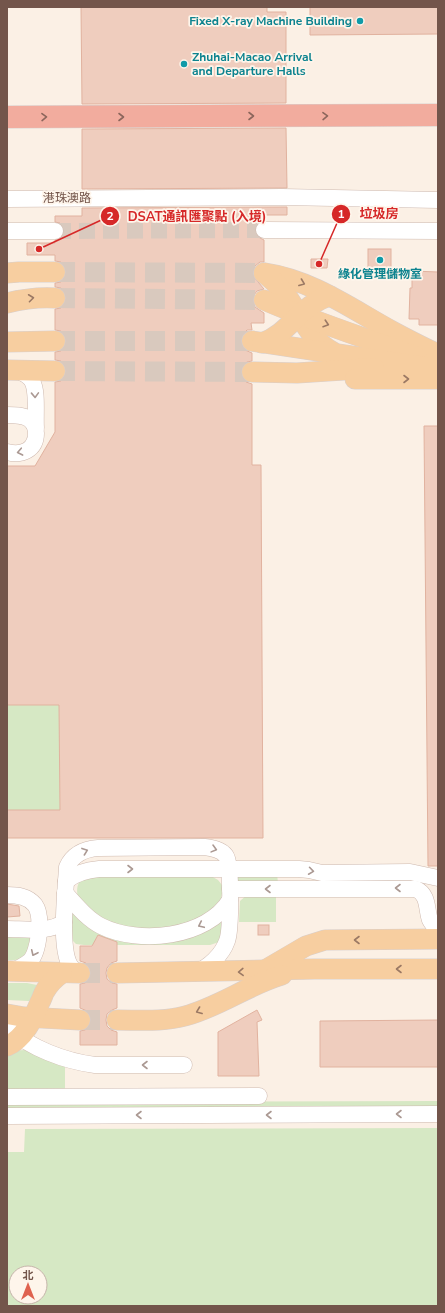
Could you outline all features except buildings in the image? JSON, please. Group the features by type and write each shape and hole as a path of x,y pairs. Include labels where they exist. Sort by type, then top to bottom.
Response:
{"highway":[{"path":"7,117 438,115"}],"main road":[{"path":"7,273 55,272"},
{"path":"335,354 318,342 276,282 264,273 289,278 330,296 392,331 438,354"},
{"path":"330,296 320,298 298,315 280,334 272,339 257,342 438,369"},
{"path":"7,303 21,299 38,297 55,298"},
{"path":"264,300 298,315 438,364"},
{"path":"7,342 55,341"},
{"path":"252,372 297,373 412,365"},
{"path":"12,370 55,371"},
{"path":"297,373 312,376 356,379 438,379"},
{"path":"264,970 306,946 325,940 438,939"},
{"path":"117,974 314,969 438,969"},
{"path":"117,1020 166,1020 187,1016 273,978 314,969"},
{"path":"9,971 71,973"},
{"path":"9,1034 33,1018 44,991 50,983 71,973"},
{"path":"33,1018 80,1020"}],"street":[{"name":"港珠澳路","path":"7,199 282,197 438,200"},
{"path":"264,230 438,231"},
{"path":"7,231 55,231"},
{"path":"7,452 17,453 29,449 35,445 35,388 29,377 12,370"},
{"path":"7,414 17,415 31,420 36,428"},
{"path":"71,973 72,968 66,955 64,922 67,867 75,856 84,850 98,848 204,847 221,851 229,860 229,932 228,941 223,949 209,965 195,973"},
{"path":"66,887 76,874 90,869 290,869 309,870 322,873 410,872 438,878"},
{"path":"290,869 288,877 294,889"},
{"path":"410,872 428,884 438,888"},
{"path":"66,887 81,910 101,926 123,933 145,936 175,934 204,924 224,910 230,895"},
{"path":"230,895 294,889 416,889 422,893 429,908 431,921 438,930"},
{"path":"7,895 22,896 35,904 37,910 38,929 36,951 32,957 22,967 9,971"},
{"path":"429,908 434,898 438,895"},
{"path":"7,929 38,929 54,927 64,922"},
{"path":"9,1034 70,1060 95,1065 184,1065"},
{"path":"7,1097 259,1096"},
{"path":"7,1116 438,1114"}],"green space":[{"path":"77,495 78,814 7,815 7,496"},
{"path":"277,873 278,884 237,882 239,875"},
{"path":"211,876 218,880 222,885 223,888 221,899 206,915 175,929 126,928 97,916 78,898 77,895 78,883 84,877"},
{"path":"248,894 276,894 276,922 239,922 240,901"},
{"path":"71,906 126,938 226,913 219,942 210,945 84,945 76,944 72,940"},
{"path":"7,932 33,932 29,949 23,957 14,960 7,960"},
{"path":"7,983 27,983 37,985 37,989 29,1001 7,1000"},
{"path":"25,1050 65,1062 65,1094 7,1094 7,1051"},
{"path":"438,1101 438,1110 7,1111 7,1102"},
{"path":"438,1128 438,1306 7,1306 7,1152 24,1152 25,1129"}],"tunnel":[{"path":"55,231 264,230"},
{"path":"55,272 264,273"},
{"path":"55,298 264,300"},
{"path":"55,341 252,341"},
{"path":"55,371 252,372"},
{"path":"80,973 117,973"},
{"path":"80,1020 117,1020"}],"place":[{"name":"Fixed X-ray Machine Building","path":"360,21"},
{"name":"Zhuhai-Macao Arrival and Departure Halls","path":"184,64"},
{"name":"DSAT通訊匯聚點 (入境)","path":"39,249"},
{"name":"綠化管理儲物室","path":"380,260"},
{"name":"垃圾房","path":"319,264"}]}
